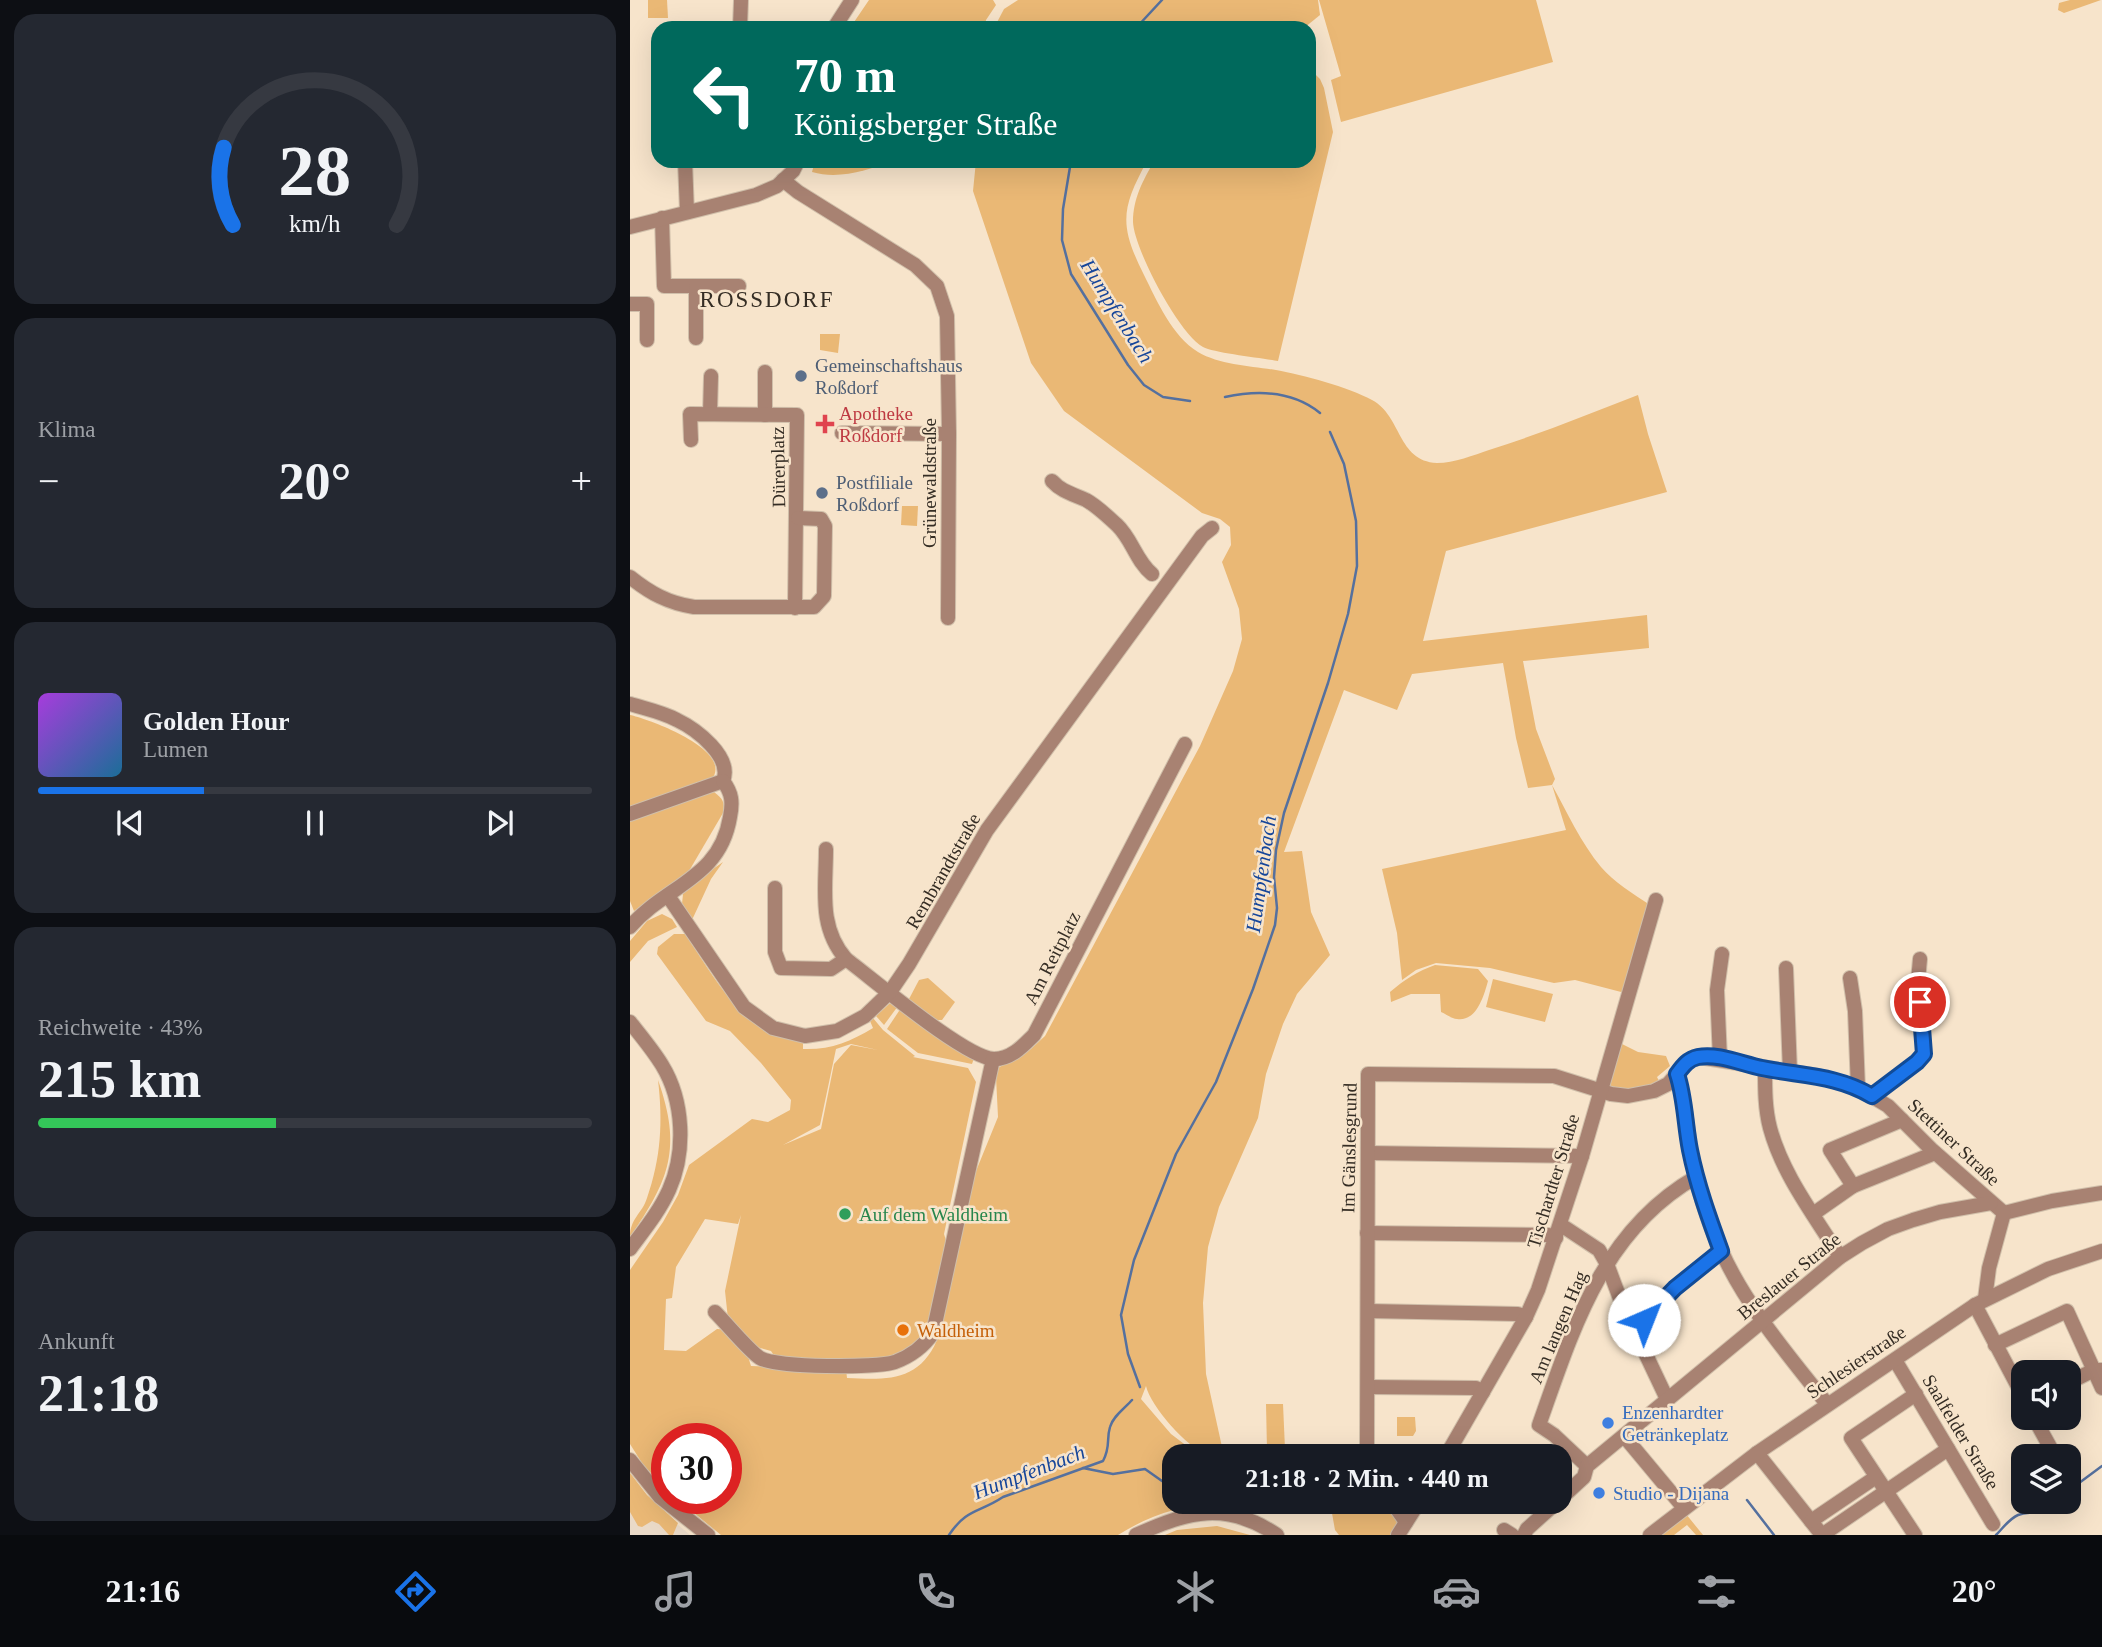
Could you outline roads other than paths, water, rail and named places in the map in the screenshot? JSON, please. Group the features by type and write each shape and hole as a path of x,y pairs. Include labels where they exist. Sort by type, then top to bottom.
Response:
{"street":[{"path":"740,21 741,0"},
{"path":"838,21 852,0"},
{"path":"685,168 687,212"},
{"path":"630,227 756,195 777,186 792,168"},
{"name":"Grünewaldstraße","path":"783,180 915,265 937,286 947,316 948,618"},
{"path":"662,218 664,286 738,286"},
{"path":"696,286 696,338"},
{"path":"630,304 647,304 647,340"},
{"path":"691,440 690,414 765,415 765,372"},
{"path":"710,414 711,376"},
{"name":"Dürerplatz","path":"765,415 797,415 795,608 814,607 824,596 825,523 821,519 798,518"},
{"path":"842,433 949,435"},
{"path":"1052,481 1060,489 1086,500 1102,511 1119,527 1141,565 1152,574"},
{"name":"Rembrandtstraße","path":"668,896 744,1007 772,1028 805,1036 837,1031 865,1016 890,992 924,941 987,830 1202,536 1212,528"},
{"path":"630,577 646,590 678,605 795,608"},
{"path":"630,704 677,720 699,734 723,764 723,781 730,791 732,801 722,847 707,865 630,927"},
{"name":"Am Reitplatz","path":"993,1059 1010,1056 1034,1035 1185,744"},
{"path":"630,814 723,781"},
{"path":"715,1312 761,1359 786,1364 881,1365 897,1361 925,1345 933,1333 993,1059 963,1047 846,959 837,949 828,933 825,914 826,849"},
{"path":"775,888 775,951 781,968 831,969 846,959"},
{"name":"Tischardter Straße","path":"1453,1444 1526,1318 1559,1231 1656,900"},
{"path":"1720,1059 1717,990 1722,954"},
{"path":"1872,1096 1924,1054 1918,981 1920,959"},
{"path":"1786,968 1790,1072"},
{"path":"1850,978 1855,1011 1858,1088"},
{"path":"630,1022 668,1076 678,1111 680,1140 676,1170 668,1191 630,1249"},
{"name":"Stettiner Straße","path":"1601,1091 1611,1094 1654,1091 1668,1084 1693,1058 1708,1057 1765,1069 1818,1076 1858,1088 1888,1106 2004,1213 1980,1302"},
{"path":"1765,1069 1767,1111 1777,1149 1787,1171 1840,1257"},
{"name":"Im Gänslesgrund","path":"1367,1444 1368,1074 1554,1076 1601,1091"},
{"path":"1677,1074 1696,1177 1721,1251 1763,1322 1827,1404"},
{"path":"1853,1186 1830,1150 1902,1120"},
{"path":"1368,1153 1582,1156"},
{"path":"1813,1214 1853,1186 1936,1153"},
{"name":"Am langen Hag","path":"1587,1466 1554,1435 1539,1425 1567,1346 1584,1305 1625,1237 1655,1205 1696,1177"},
{"path":"2004,1213 2052,1201 2102,1193"},
{"name":"Breslauer Straße","path":"1572,1488 1584,1477 1587,1466 1840,1257 1888,1229 1940,1212 1991,1202"},
{"path":"1367,1233 1549,1235 1559,1231 1599,1250 1667,1399"},
{"path":"1634,1331 1675,1288 1721,1251"},
{"name":"Schlesierstraße","path":"1650,1535 1757,1453 1980,1302 2048,1269 2102,1251"},
{"path":"1980,1302 1995,1345 2011,1374"},
{"path":"1368,1311 1518,1314 1526,1318"},
{"path":"1995,1345 2067,1311 2098,1370 2102,1388"},
{"name":"Saalfelder Straße","path":"1895,1360 1993,1524"},
{"path":"2081,1377 2098,1370"},
{"path":"1368,1387 1476,1388 1483,1392"},
{"path":"1915,1535 1851,1438 1916,1394"},
{"path":"1624,1436 1684,1508"},
{"path":"1757,1453 1822,1535 1948,1449"},
{"path":"630,1460 660,1497 708,1535"},
{"path":"1811,1521 1876,1476"},
{"path":"1844,1498 1854,1512"},
{"path":"1136,1535 1182,1516 1213,1513 1244,1517 1277,1535"},
{"path":"1400,1514 1406,1522"},
{"path":"1398,1535 1411,1514"},
{"name":"Breslauer Straße","path":"1524,1535 1544,1514"}],"waterway":[{"name":"Humpfenbach","path":"1142,21 1162,0"},
{"name":"Humpfenbach","path":"1070,168 1063,209 1062,240 1071,274 1128,365 1144,385 1163,397 1190,401"},
{"name":"Humpfenbach","path":"1225,397 1250,393 1287,396 1320,413"},
{"name":"Humpfenbach","path":"1140,1387 1128,1354 1121,1315 1134,1260 1176,1154 1216,1082 1275,925 1276,850 1284,813 1348,614 1357,566 1356,521 1344,464 1330,432"},
{"name":"Humpfenbach","path":"949,1535 968,1515 1003,1497 1103,1461 1112,1423 1132,1400"},
{"path":"2081,1482 2102,1466"},
{"path":"1083,1468 1113,1474 1145,1469 1162,1481"},
{"path":"1747,1500 1774,1535"},
{"path":"1996,1535 2009,1521 2023,1514"}],"place":[{"name":"Gemeinschaftshaus Roßdorf","path":"801,376"},
{"name":"Apotheke Roßdorf","path":"825,424"},
{"name":"Postfiliale Roßdorf","path":"822,493"},
{"name":"Auf dem Waldheim","path":"845,1214"},
{"name":"Waldheim","path":"903,1330"},
{"name":"Enzenhardter Getränkeplatz","path":"1608,1423"},
{"name":"Studio - Dijana","path":"1599,1493"}],"district":[{"name":"ROSSDORF","path":"767,299"}]}
